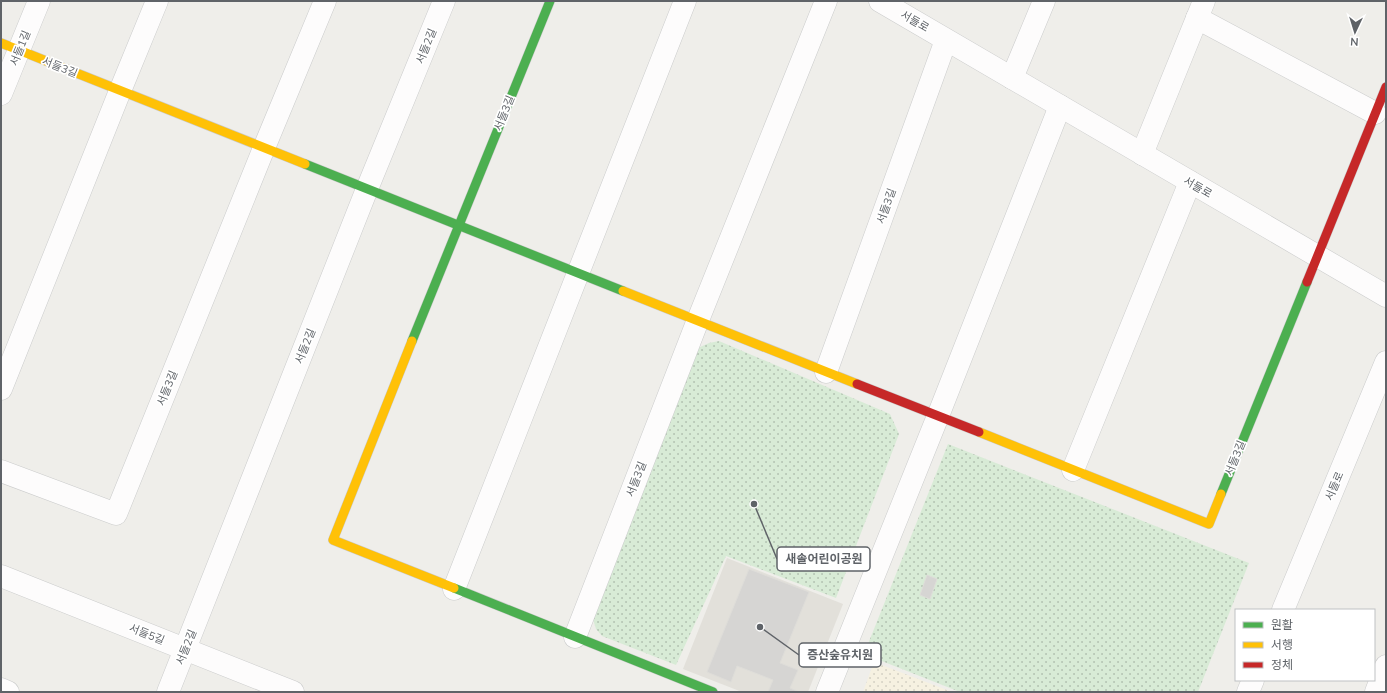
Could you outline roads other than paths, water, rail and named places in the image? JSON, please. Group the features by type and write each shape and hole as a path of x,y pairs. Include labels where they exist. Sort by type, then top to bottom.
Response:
{"street":[{"name":"서들1길","path":"1,94 10,47 39,1"},
{"path":"1,389 157,1"},
{"name":"서들3길","path":"1,471 116,514 325,1"},
{"name":"서들2길","path":"168,692 367,189 444,1"},
{"name":"서들3길","path":"454,589 333,540 458,226 550,1"},
{"path":"685,1 454,589 713,692"},
{"name":"서들3길","path":"575,637 698,320 826,1"},
{"name":"서들로","path":"880,1 1386,296"},
{"path":"1012,78 1044,1"},
{"path":"1142,154 1201,10 1375,113"},
{"name":"서들3길","path":"826,372 946,40"},
{"name":"서들3길","path":"10,47 1209,524 1316,256"},
{"path":"1316,256 1386,86"},
{"path":"827,692 1060,106"},
{"path":"1073,470 1190,182"},
{"name":"서들로","path":"1282,609 1386,362"},
{"name":"서들5길","path":"1,576 293,692"},
{"path":"1376,692 1386,666"},
{"path":"1248,692 1253,681"},
{"path":"1,689 8,692"}],"place":[{"name":"새솔어린이공원","path":"754,504"},
{"name":"증산숲유치원","path":"760,627"}]}
